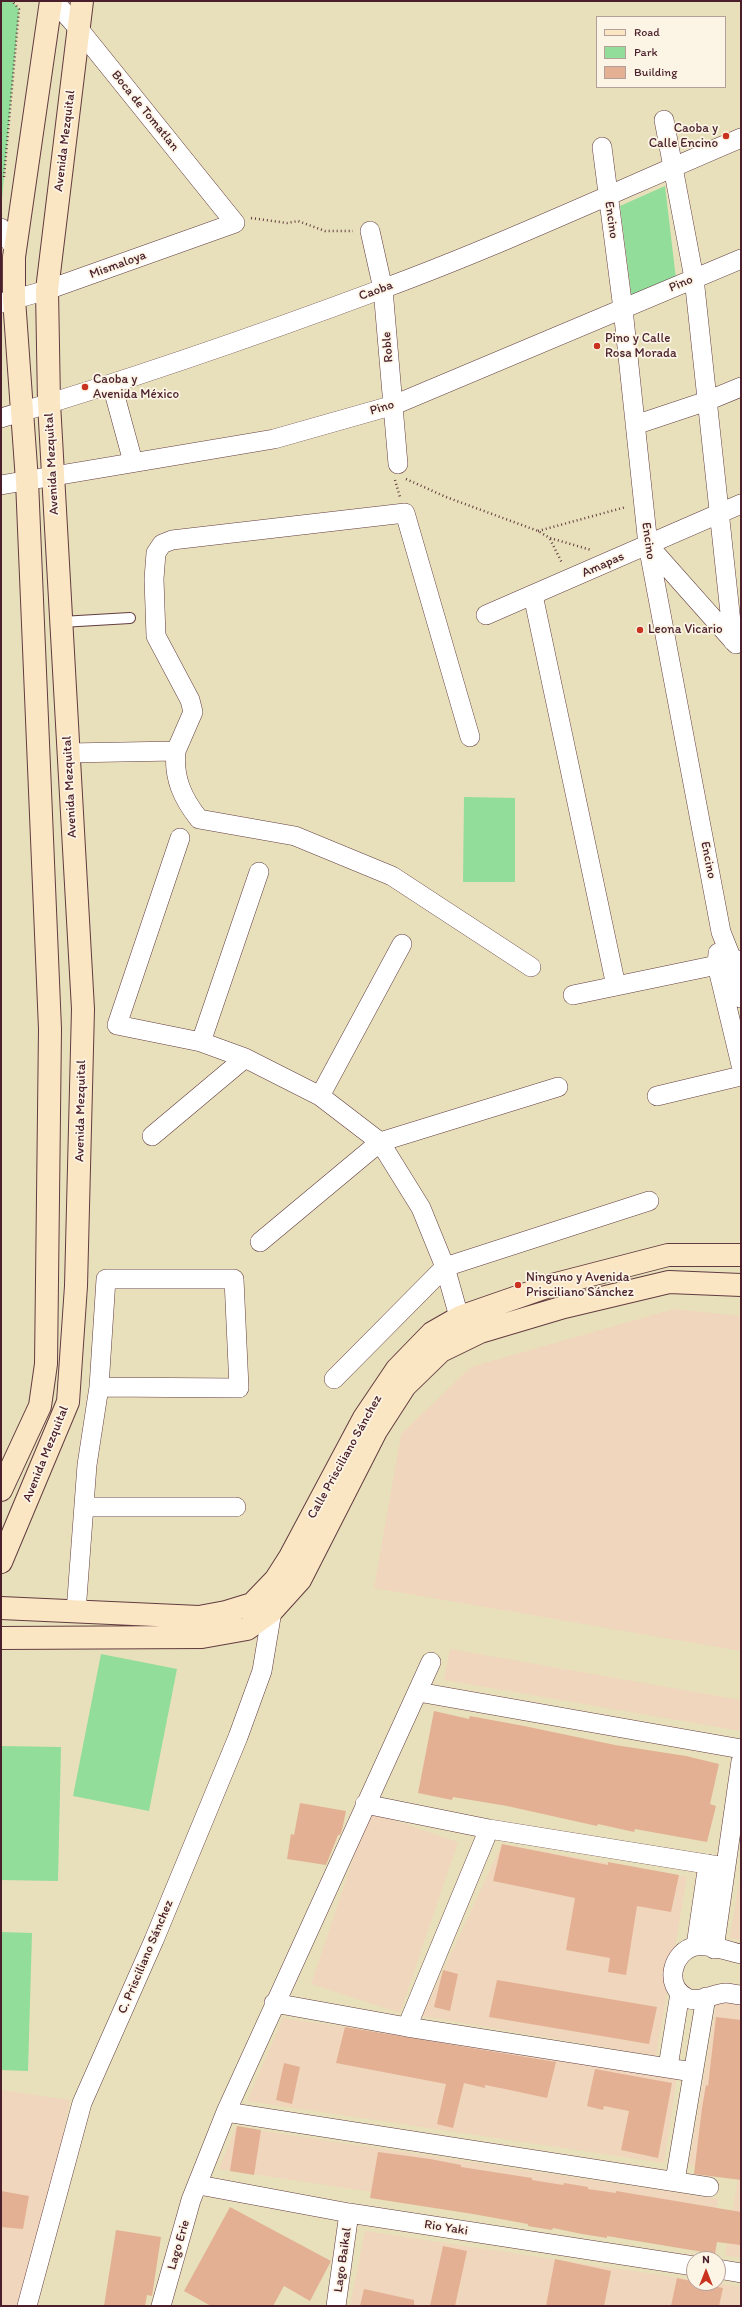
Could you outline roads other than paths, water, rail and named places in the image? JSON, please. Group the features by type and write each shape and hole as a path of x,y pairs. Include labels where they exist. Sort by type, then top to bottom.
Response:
{"main road":[{"name":"Avenida Mezquital","path":"1,1490 40,1406 46,1364 50,1029 27,481 22,412 7,301 51,1"},
{"name":"Avenida Mezquital","path":"1,1562 68,1402 78,1248 83,1009 49,403 47,290 82,1"},
{"name":"Calle Prisciliano Sánchez","path":"1,1608 199,1616 226,1612 252,1604 276,1578 290,1557 364,1418 397,1369 432,1334 460,1317 552,1285 668,1255 741,1254"},
{"name":"Calle Prisciliano Sánchez","path":"1,1638 202,1637 246,1629 272,1611 300,1580 376,1431 405,1386 441,1351 464,1338 564,1307 669,1282 741,1285"}],"street":[{"name":"Boca de Tomatlan","path":"54,1 78,28 235,223"},
{"path":"664,120 674,166 694,278 720,512 738,642"},
{"name":"Caoba","path":"1,418 112,384 383,289 607,198 674,166 741,138"},
{"name":"Encino","path":"602,147 607,198 623,309 648,545 721,932 730,962"},
{"name":"Mismaloya","path":"7,301 47,290 235,223"},
{"path":"1,228 15,249"},
{"name":"Roble","path":"370,232 383,289 394,405 397,467"},
{"name":"Pino","path":"1,485 133,462 274,440 394,405 741,259"},
{"path":"112,384 133,462"},
{"path":"635,425 707,401 741,387"},
{"name":"Amapas","path":"486,615 741,504"},
{"path":"470,737 405,512 172,540 162,544 156,553 154,579 156,636 190,700 193,712 176,751 174,768 187,804 199,819 295,836 392,876 531,967"},
{"path":"648,545 738,642"},
{"path":"534,595 616,986"},
{"path":"68,753 176,751"},
{"path":"180,838 116,1025 201,1042 245,1058 320,1096 380,1142 421,1208 445,1267 460,1317 464,1338"},
{"path":"201,1042 259,872"},
{"path":"320,1096 402,944"},
{"path":"573,995 730,962"},
{"path":"730,962 741,998"},
{"path":"730,962 741,1065"},
{"path":"152,1136 245,1058"},
{"path":"657,1096 741,1076"},
{"path":"260,1242 380,1142 558,1087"},
{"path":"334,1379 445,1267 649,1201"},
{"path":"76,1612 87,1465 99,1387 106,1279 234,1278 239,1388 99,1387"},
{"path":"84,1507 236,1507"},
{"name":"C. Prisciliano Sánchez","path":"27,2306 82,2103 154,1940 238,1737 262,1671 272,1611"},
{"name":"Lago Erie","path":"161,2306 191,2200 199,2185 226,2112 274,2003 431,1662"},
{"path":"418,1692 741,1749"},
{"path":"705,1948 716,1866 741,1761"},
{"path":"365,1804 489,1829 716,1866"},
{"path":"407,2027 489,1829"},
{"path":"741,1954 705,1948 681,1954 673,1969 675,1986 680,1993 687,1998 695,1999 725,1993 741,1995"},
{"path":"668,2067 680,1993"},
{"path":"675,2182 706,1997"},
{"path":"274,2003 407,2027 693,2072"},
{"path":"226,2112 710,2187"},
{"name":"Rio Yaki","path":"199,2185 349,2213 686,2265"},
{"name":"Lago Baikal","path":"336,2306 349,2213"},
{"path":"726,2270 741,2273"}],"lane":[{"path":"61,622 130,618"}],"place":[{"name":"Caoba y Calle Encino","path":"726,136"},
{"name":"Pino y Calle Rosa Morada","path":"597,346"},
{"name":"Caoba y Avenida México","path":"85,387"},
{"name":"Leona Vicario","path":"640,630"},
{"name":"Ninguno y Avenida Prisciliano Sánchez","path":"518,1285"}]}
